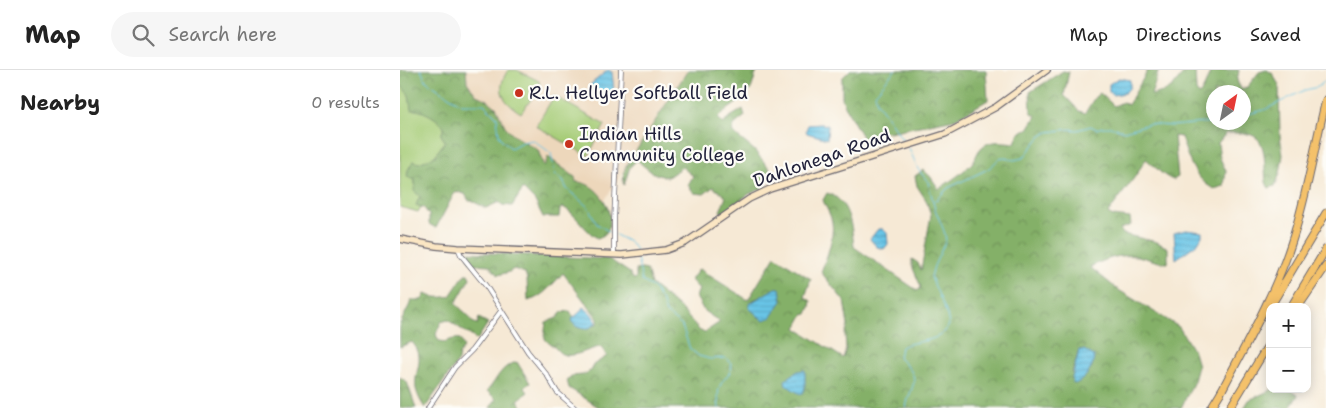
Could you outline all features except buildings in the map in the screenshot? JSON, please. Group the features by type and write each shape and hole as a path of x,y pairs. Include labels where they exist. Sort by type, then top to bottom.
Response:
{"highway":[{"path":"1221,392 1279,276 1292,244 1326,100"},
{"path":"1272,303 1326,213"},
{"path":"1293,303 1326,249"},
{"path":"1301,303 1326,266"},
{"path":"1212,408 1266,314"},
{"path":"1230,408 1266,348"},
{"path":"1257,362 1269,348"}],"main road":[{"name":"Dahlonega Road","path":"400,239 458,248 614,254 666,250 685,243 749,199 770,188 945,134 996,107 1048,70"}],"street":[{"path":"614,254 614,213 621,70"},
{"path":"458,248 528,352 547,375 556,392 575,408"},
{"path":"428,408 455,367 472,350 501,311"}],"shaded area":[{"name":"Indian Hills Community College","path":"400,70 688,70 599,209"}],"green space":[{"path":"400,70 466,70 467,82 476,95 486,99 496,107 505,126 512,134 538,150 544,167 548,157 575,177 576,182 586,184 603,198 610,218 609,227 605,234 597,238 563,207 560,209 559,217 543,217 535,201 523,189 512,206 502,205 499,202 486,208 469,201 465,194 457,192 454,194 436,228 429,224 429,215 424,208 416,205 420,196 414,191 415,180 407,177 408,170 413,161 419,163 435,156 445,141 441,135 444,128 429,115 411,110 409,95 400,84"},
{"name":"R.L. Hellyer Softball Field","path":"508,70 517,70 539,81 540,87 521,113 503,95 502,84"},
{"path":"688,70 759,70 749,92 718,118 724,124 727,119 743,109 745,116 734,125 732,132 754,150 770,169 764,188 749,194 723,214 720,211 726,197 713,187 704,194 694,193 688,185 693,176 682,167 668,177 651,172 637,160 630,167 624,185 623,182 625,168"},
{"path":"850,70 986,70 988,100 955,119 889,132 879,131 865,142 842,99 842,78"},
{"path":"1148,70 1159,70 1151,95 1168,90 1184,73 1195,70 1196,91 1199,95 1211,70 1239,70 1237,81 1239,85 1206,85 1206,130 1251,130 1251,85 1249,85 1259,72 1267,70 1272,73 1279,85 1280,136 1283,155 1280,173 1275,186 1269,188 1267,186 1263,149 1261,143 1252,135 1226,133 1218,143 1220,158 1226,171 1224,186 1214,189 1201,180 1197,174 1189,160 1181,137 1174,136 1178,177 1173,180 1169,178 1146,159 1108,213 1113,216 1130,218 1131,225 1120,229 1123,234 1157,242 1168,248 1168,263 1137,256 1118,256 1090,267 1117,289 1179,327 1194,352 1198,366 1194,381 1181,408 600,408 569,388 567,380 571,376 583,375 592,370 593,365 607,356 601,347 567,355 559,352 545,338 546,322 557,318 562,312 570,311 574,318 571,320 572,322 579,328 598,323 598,319 563,273 543,293 528,301 525,273 514,269 498,275 489,265 470,262 467,252 609,259 630,273 633,279 636,278 636,270 647,270 651,284 682,310 700,331 705,332 720,322 704,311 696,297 699,289 691,280 699,269 748,300 775,256 811,279 805,297 811,301 810,307 796,328 843,358 846,349 845,334 848,326 844,301 821,272 830,245 832,231 831,218 823,200 827,193 834,196 845,207 852,231 854,247 918,291 921,287 912,266 912,259 918,263 921,270 931,215 926,200 917,186 915,176 923,170 939,189 969,166 980,150 988,143 1015,143 1020,133 1028,129 1036,116 1031,112 1030,92 1063,71 1069,72 1064,95 1079,111 1085,113 1095,97 1100,93 1114,106 1123,102 1128,105","holes":["775,288 759,318 750,302","1079,350 1084,350 1094,358 1091,369 1078,383 1072,373"]},
{"path":"400,77 470,127 418,212 400,207"},
{"path":"554,96 605,125 588,156 536,126"},
{"path":"465,274 468,274 470,278 456,303 469,316 472,322 477,324 479,318 488,323 477,340 448,320 441,322 436,334 438,340 443,342 460,339 464,347 459,354 458,361 425,408 416,389 419,354 412,342 400,347 400,324 412,300 422,300 425,294 438,297 450,296"},
{"path":"517,362 530,383 524,387 528,392 518,400 523,408 490,408 496,399 487,391 503,370"},
{"path":"400,377 407,382 416,408 400,408"},
{"path":"1266,392 1295,393 1298,395 1290,408 1244,408 1249,400"}],"water":[{"path":"608,70 612,72 613,93 603,97 591,93 589,87 591,84"},
{"path":"1119,78 1130,80 1130,87 1125,93 1113,95 1109,92 1109,84"},
{"path":"808,125 828,125 827,139 807,133"},
{"path":"878,229 883,229 887,233 888,244 884,249 877,247 870,239"},
{"path":"1186,230 1202,232 1202,236 1198,243 1176,259 1174,233"},
{"path":"775,288 780,288 782,301 770,318 763,320 749,308 749,304"},
{"path":"583,307 591,314 596,323 588,329 578,327 571,320"},
{"path":"1079,350 1084,350 1094,356 1094,360 1086,376 1075,384 1072,378"},
{"path":"805,370 805,387 803,393 800,394 786,385 785,380 798,371"}],"waterway":[{"path":"421,70 426,81 462,104 484,104 497,117 499,135 511,148 522,142 533,140 551,153 555,174 563,181 567,189 588,207 597,224 613,234"},
{"path":"895,70 875,94 877,102 906,145"},
{"path":"1251,113 1264,110 1305,90 1318,87 1326,80"},
{"path":"934,202 948,188 988,169 999,159 1014,160 1023,158 1041,136 1048,132 1077,130 1091,126 1096,129 1114,127 1124,131 1149,124 1171,126 1206,123"},
{"path":"906,408 914,377 912,372 899,358 901,347 934,338 945,331 949,325 947,314 931,277 946,240 944,231 935,209 928,182 918,169 909,148"},
{"path":"616,235 631,243 636,250"},
{"path":"637,257 642,281 654,288 663,303 666,313 682,326 690,349 699,356 710,359 725,358 731,363 731,369 719,390 719,408"}],"place":[{"name":"R.L. Hellyer Softball Field","path":"519,93"},
{"name":"Indian Hills Community College","path":"569,144"}]}
